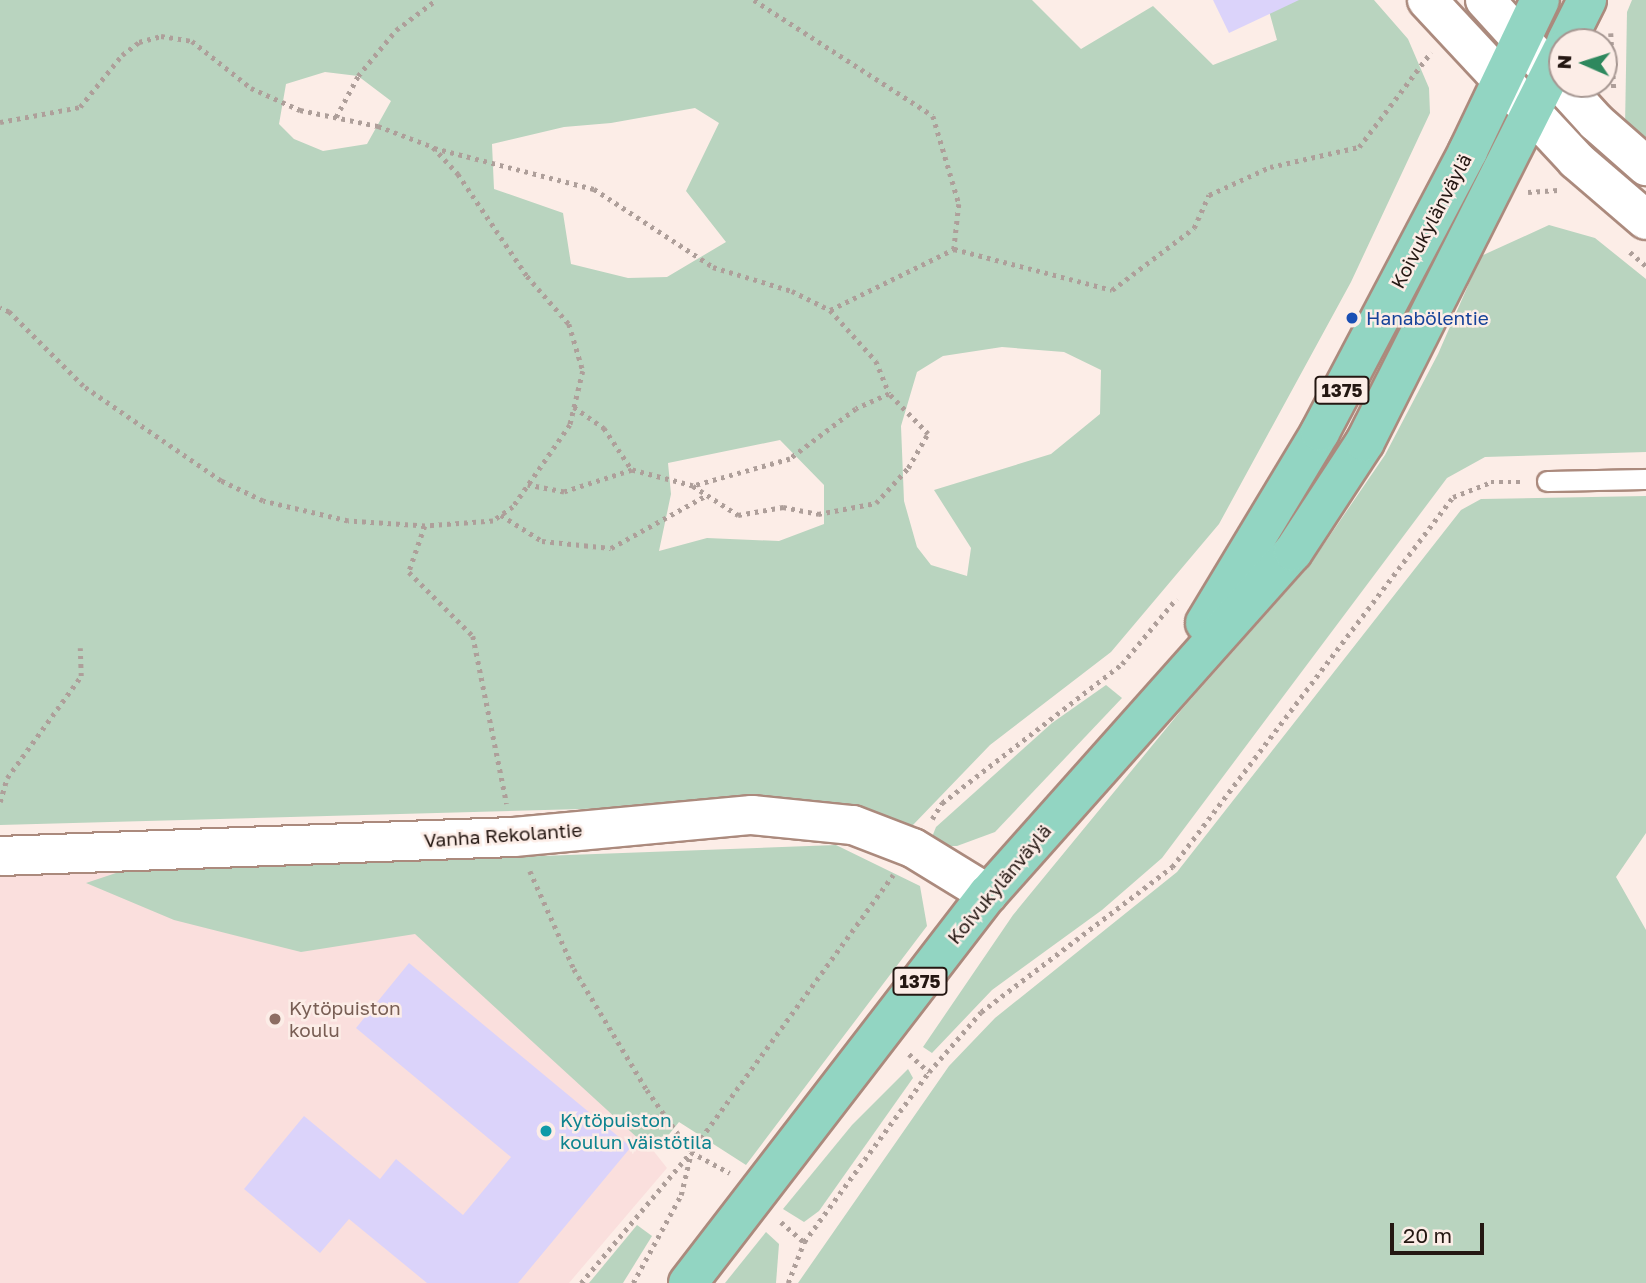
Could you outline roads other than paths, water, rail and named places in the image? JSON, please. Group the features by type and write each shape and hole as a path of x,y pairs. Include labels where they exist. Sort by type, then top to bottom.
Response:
{"main road":[{"name":"Koivukylänväylä","path":"1165,691 1320,432 1503,80 1540,0"},
{"name":"Koivukylänväylä","path":"1573,28 1587,0"},
{"name":"Koivukylänväylä","path":"688,1283 989,894 1165,691 1293,552 1365,443 1548,80"}],"street":[{"path":"1427,0 1576,160 1646,220"},
{"path":"1485,0 1521,40 1548,50"},
{"path":"1583,98 1596,122 1646,166"},
{"name":"Vanha Rekolantie","path":"0,856 514,837 752,815 853,825 913,848 989,894"}],"lane":[{"path":"1547,481 1646,479"}],"place":[{"name":"Hanabölentie","path":"1352,318"},
{"name":"Kytöpuiston koulu","path":"275,1019"},
{"name":"Kytöpuiston koulun väistötila","path":"546,1131"}]}
